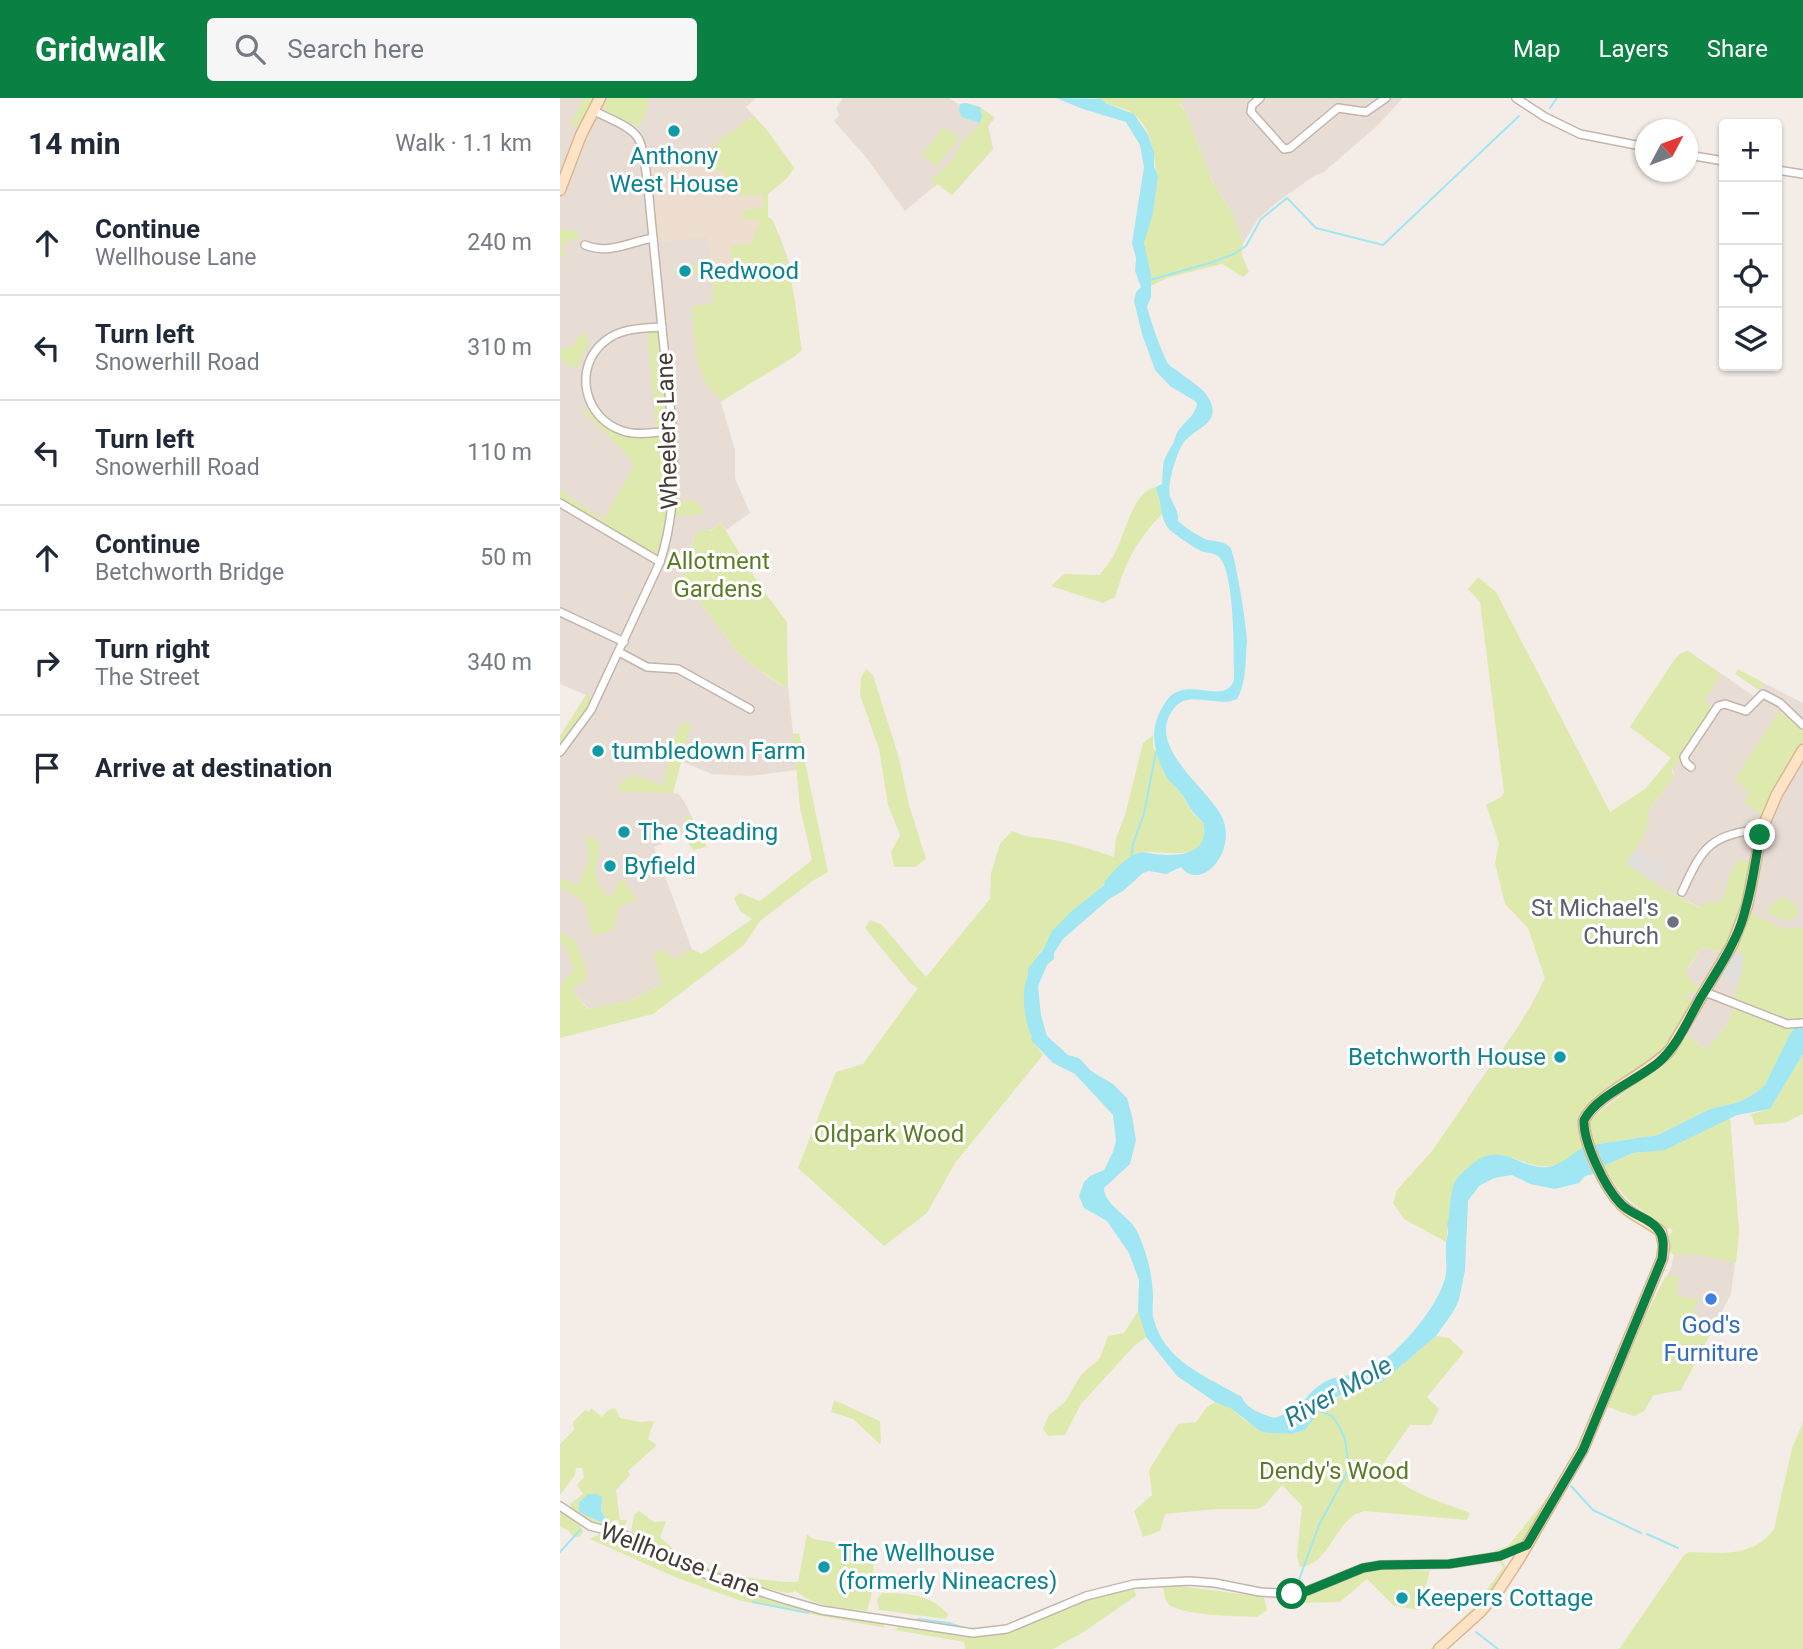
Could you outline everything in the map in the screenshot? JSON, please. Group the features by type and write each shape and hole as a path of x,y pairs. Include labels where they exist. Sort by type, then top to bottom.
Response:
{"street":[{"path":"560,190 581,135 600,98"},
{"path":"1260,98 1251,111 1284,149 1290,148 1338,108 1366,112 1386,98"},
{"path":"1516,98 1545,117 1580,134 1635,145"},
{"name":"Wheelers Lane","path":"560,752 591,710 660,562 670,519 673,463 653,239 645,168 638,137 593,110"},
{"path":"1698,157 1719,160"},
{"path":"1782,171 1803,174"},
{"path":"585,245 596,250 610,250 653,239"},
{"path":"662,327 619,332 605,341 588,366 586,391 597,415 616,428 634,433 672,431"},
{"path":"560,503 660,562"},
{"path":"560,612 624,642"},
{"path":"619,652 647,667 678,669 750,709"},
{"path":"1691,767 1686,764 1684,757 1718,706 1725,704 1746,711 1763,694 1780,703 1803,725"},
{"path":"1439,1649 1480,1612 1512,1570 1583,1450 1662,1259 1664,1246 1661,1233 1621,1204 1586,1141 1584,1120 1587,1113 1660,1061 1670,1050 1718,971 1747,906 1762,829 1777,794 1803,750"},
{"path":"1682,892 1698,858 1709,845 1725,835 1762,829"},
{"path":"1705,992 1787,1024 1803,1023"},
{"name":"Wellhouse Lane","path":"560,1506 590,1526 625,1535 699,1572 783,1599 821,1610 973,1633 1007,1629 1086,1595 1133,1584 1189,1581 1292,1594 1307,1591 1363,1568 1381,1565 1449,1564 1500,1556 1527,1545"},
{"path":"1500,1556 1512,1570"}],"shaded area":[{"path":"560,98 756,98 746,107 766,129 794,168 787,178 768,194 768,218 772,219 790,264 719,396 735,450 735,478 750,513 726,530 721,523 709,531 695,532 689,564 683,579 735,649 752,665 780,685 788,687 797,770 750,776 711,774 681,761 673,793 679,794 685,803 707,847 693,850 683,835 654,847 692,949 674,960 654,954 662,984 630,1001 589,1009 563,982 560,984 560,736 586,695 560,684"},
{"path":"843,98 949,98 958,104 980,107 995,118 988,126 993,149 952,195 937,184 905,211 865,156 834,121 840,115 836,108"},
{"path":"1175,98 1403,98 1378,125 1324,172 1276,203 1258,219 1243,243 1232,213 1212,181 1185,110"},
{"path":"754,116 794,168 787,178 768,194 767,231 710,391 699,366 692,307 713,303 709,237 658,242 651,172 689,164 706,155 721,139"},
{"path":"1688,651 1754,696 1764,683 1803,703 1803,1020 1736,1005 1725,1028 1706,1050 1682,1031 1670,1050 1587,1113 1586,1141 1467,1099 1516,1030 1545,978 1689,967 1701,947 1723,953 1701,908 1662,888 1626,863 1636,848 1648,811 1674,777 1671,757 1630,727 1675,659"},
{"path":"1634,851 1653,860 1668,861 1657,884 1626,863"},
{"path":"1733,950 1744,955 1738,984 1721,976"},
{"path":"1730,1118 1739,1232 1731,1294 1681,1390 1653,1395 1644,1411 1634,1416 1608,1407 1647,1313 1671,1268 1674,1255 1669,1251 1669,1235 1673,1232 1671,1228"}],"green space":[{"path":"584,98 595,98 580,125 569,127"},
{"path":"606,98 648,98 648,107 639,127 606,112 603,103"},
{"path":"1093,98 1185,98 1180,105 1185,110 1212,181 1232,213 1243,243 1242,255 1249,272 1243,277 1222,264 1167,278 1151,286 1144,243 1156,190 1151,142 1141,121 1133,114"},
{"path":"980,107 995,118 988,126 993,149 952,195 938,184 934,187 932,179 951,162 964,140 979,125 982,116"},
{"path":"754,116 794,168 787,178 768,194 768,218 772,219 784,251 802,350 720,402 719,396 704,380 700,369 692,307 713,303 712,280 734,277 730,246 753,243 755,231 759,227 759,219 748,221 743,217 743,211 763,207 762,195 740,196 738,178 725,179 724,170 712,171 706,155 721,139"},
{"path":"944,127 959,138 937,166 922,155"},
{"path":"560,229 579,232 579,237 564,244 564,258 560,256"},
{"path":"711,262 711,270 680,278 679,273 673,274 673,270 684,266"},
{"path":"647,331 658,332 660,337 669,426 667,429 656,430"},
{"path":"585,333 589,342 578,367 569,366 560,357 560,350 574,345 579,336"},
{"path":"581,409 587,409 618,434 669,439 668,517 666,533 657,554 652,554 560,497 560,490 603,520 634,467 619,447"},
{"path":"1156,487 1163,513 1133,552 1115,597 1103,603 1051,586 1064,574 1100,575 1114,554 1136,504 1148,490"},
{"path":"691,500 698,503 704,511 700,514 675,517 675,502"},
{"name":"Allotment Gardens","path":"721,523 762,589 787,622 788,687 752,665 735,649 683,579 689,564 695,532 707,529 710,531"},
{"path":"1478,577 1496,592 1610,812 1645,789 1671,758 1630,727 1675,659 1688,651 1721,675 1704,701 1712,707 1672,770 1674,777 1648,811 1645,832 1626,863 1662,888 1700,908 1705,903 1722,901 1730,875 1739,860 1752,864 1745,898 1724,953 1701,947 1686,971 1690,980 1701,989 1686,996 1685,998 1693,1000 1693,1003 1665,1047 1580,1113 1576,1121 1584,1147 1565,1160 1554,1165 1538,1166 1498,1155 1449,1219 1446,1242 1404,1219 1393,1203 1397,1190 1432,1151 1516,1030 1545,979 1528,928 1505,904 1495,863 1499,843 1486,805 1501,797 1504,792 1480,602 1468,589"},
{"path":"866,669 873,675 926,859 915,867 894,867 891,852 900,835 888,805 879,749 860,695 861,678"},
{"path":"1738,669 1764,683 1759,690 1735,674"},
{"path":"586,695 593,697 577,727 560,748 560,736"},
{"path":"1779,711 1803,731 1803,745 1763,816 1745,803 1749,793 1735,779"},
{"path":"682,721 691,725 673,793 616,791 623,781 633,775 663,785 670,757 667,755"},
{"path":"799,733 828,872 760,921 744,945 653,1014 560,1038 560,984 574,971 566,947 560,942 560,932 575,941 586,967 587,978 572,991 588,1009 630,1001 662,984 653,954 663,950 674,959 692,949 702,954 752,919 740,911 734,898 740,893 760,901 812,860 800,808 793,734"},
{"name":"Oldpark Wood","path":"1153,735 1153,747 1166,776 1194,815 1203,822 1204,836 1201,845 1185,853 1142,852 1127,859 1039,953 1024,990 1031,1039 1043,1055 955,1163 927,1213 884,1246 798,1168 836,1072 863,1064 918,988 910,983 865,928 870,920 882,925 926,977 990,899 991,873 1000,844 1012,831 1029,837 1070,843 1114,857 1116,838 1125,815 1143,743"},
{"path":"689,814 707,847 693,850 683,834 685,818"},
{"path":"586,836 599,841 596,870 602,890 608,897 615,892 617,882 624,880 637,900 619,907 614,930 593,936 587,917 587,906 560,887 560,878 579,885 589,859"},
{"path":"1784,897 1797,906 1798,912 1796,917 1787,921 1766,913 1775,901"},
{"path":"1749,912 1785,929 1803,928 1803,1020 1791,1022 1733,1001 1742,972 1733,950"},
{"path":"1734,1009 1789,1029 1795,1028 1765,1085 1739,1102 1710,1109 1658,1135 1592,1145 1587,1127 1591,1118 1667,1060 1687,1035 1706,1050 1725,1028"},
{"path":"1803,1054 1803,1114 1784,1123 1755,1125 1751,1114 1770,1109"},
{"path":"1730,1118 1739,1232 1736,1263 1696,1254 1674,1255 1669,1251 1669,1235 1673,1232 1671,1228 1667,1229 1631,1202 1617,1187 1604,1166 1634,1153 1665,1149"},
{"path":"1679,1276 1676,1293 1682,1297 1698,1299 1693,1314 1716,1323 1681,1390 1653,1395 1644,1411 1634,1416 1608,1407 1665,1277"},
{"path":"1138,1311 1146,1337 1134,1346 1081,1404 1065,1435 1048,1436 1043,1429 1049,1415 1065,1402 1081,1375 1100,1358 1108,1336 1124,1333"},
{"name":"Dendy's Wood","path":"1436,1336 1449,1338 1464,1352 1427,1397 1439,1409 1431,1425 1410,1425 1382,1465 1411,1489 1470,1513 1467,1520 1364,1511 1355,1514 1346,1522 1317,1560 1300,1567 1297,1556 1302,1506 1282,1485 1265,1505 1258,1509 1216,1509 1165,1514 1160,1531 1143,1537 1134,1511 1152,1495 1149,1470 1178,1424 1196,1422 1207,1407 1215,1402 1232,1409 1247,1422 1273,1432 1292,1434 1305,1430 1321,1404 1327,1404 1360,1386 1381,1383"},
{"path":"834,1400 880,1421 881,1445 853,1419 831,1412"},
{"path":"591,1408 602,1417 615,1408 620,1418 640,1422 654,1421 648,1439 657,1445 628,1471 630,1475 616,1490 620,1520 627,1520 624,1527 620,1527 619,1520 613,1520 613,1526 609,1528 593,1524 572,1511 570,1504 583,1494 577,1485 584,1477 582,1468 576,1468 575,1475 560,1495 560,1444 574,1430 573,1422 585,1410 589,1412","holes":["584,1499 602,1505 601,1511 606,1520 596,1520 584,1511 579,1502"]},
{"path":"1803,1422 1803,1649 1619,1649 1684,1555 1689,1552 1724,1553 1746,1549 1766,1538 1774,1529 1792,1448"},
{"path":"1554,1489 1527,1537 1518,1545 1496,1553 1494,1551 1509,1545"},
{"path":"560,1509 580,1523 583,1532 580,1537 574,1538 568,1530 560,1527"},
{"path":"639,1511 654,1522 666,1521 660,1537 682,1555 707,1567 753,1578 798,1582 807,1534 813,1539 875,1549 871,1598 867,1611 823,1605 795,1591 785,1593 734,1582 697,1569 661,1552 631,1532 634,1515"},
{"path":"603,1532 636,1544 704,1577 828,1615 876,1621 885,1628 741,1601 675,1577 590,1539"},
{"path":"1499,1560 1506,1568 1485,1602 1434,1649 1430,1649 1473,1608 1503,1568 1501,1563 1493,1562"},
{"path":"1391,1569 1430,1571 1419,1610 1394,1606 1367,1579 1340,1602 1295,1603 1295,1598 1342,1579"},
{"path":"1163,1586 1264,1597 1267,1610 1257,1617 1189,1612 1167,1602"},
{"path":"1134,1588 1136,1596 1082,1633 1053,1649 965,1649 964,1642 895,1630 900,1626 912,1626 965,1637 1004,1634 1079,1602"},
{"path":"882,1593 925,1598 948,1614 946,1619 879,1610 877,1599"}],"water":[{"name":"River Mole","path":"1056,98 1101,99 1134,114 1148,135 1158,176 1153,213 1144,243 1151,275 1151,297 1147,307 1168,363 1203,391 1212,406 1210,419 1184,442 1180,449 1169,492 1178,521 1205,539 1230,547 1238,577 1247,636 1244,678 1237,699 1220,702 1186,700 1172,711 1166,725 1167,739 1173,753 1222,817 1226,830 1221,855 1207,872 1198,875 1189,874 1181,867 1166,874 1149,871 1143,873 1063,939 1038,986 1041,1015 1047,1036 1068,1055 1079,1058 1091,1071 1113,1084 1127,1098 1136,1140 1130,1164 1104,1188 1108,1200 1130,1221 1138,1233 1150,1271 1153,1317 1166,1346 1188,1366 1242,1397 1247,1405 1256,1411 1275,1418 1298,1407 1313,1390 1326,1381 1361,1372 1383,1361 1416,1328 1441,1290 1445,1278 1447,1225 1452,1192 1457,1178 1470,1166 1481,1158 1501,1155 1537,1167 1547,1167 1562,1162 1584,1147 1597,1173 1585,1176 1579,1183 1555,1189 1530,1184 1512,1175 1494,1178 1479,1186 1468,1201 1465,1270 1459,1300 1436,1336 1381,1383 1360,1386 1327,1404 1321,1404 1305,1430 1292,1434 1260,1431 1232,1409 1215,1402 1177,1376 1146,1337 1138,1311 1139,1280 1129,1253 1107,1221 1084,1208 1079,1196 1084,1182 1104,1170 1113,1152 1116,1141 1113,1115 1075,1074 1053,1063 1030,1039 1032,1037 1025,1015 1024,992 1028,969 1044,948 1052,931 1072,911 1104,885 1124,861 1134,855 1142,852 1183,854 1198,847 1202,841 1203,822 1167,778 1161,766 1155,747 1155,729 1161,710 1175,693 1194,689 1222,691 1229,688 1234,680 1231,596 1224,566 1217,555 1199,550 1168,528 1156,487 1162,484 1164,462 1177,433 1192,415 1197,404 1170,386 1155,370 1134,301 1136,292 1141,287 1135,271 1136,258 1132,243 1144,167 1140,145 1126,122"},
{"path":"960,104 980,107 980,123 962,117"},
{"path":"1803,1026 1803,1054 1770,1109 1737,1115 1665,1150 1633,1153 1604,1166 1592,1145 1658,1135 1710,1109 1739,1102 1754,1094 1765,1085 1791,1032"},
{"path":"588,1494 602,1497 601,1511 606,1520 603,1523 579,1512 579,1502"}],"waterway":[{"path":"1550,108 1557,98"},
{"path":"1150,280 1234,254 1246,246 1261,219 1287,198 1316,228 1383,245 1519,116"},
{"path":"1131,859 1133,844 1144,814 1156,752"},
{"name":"River Mole","path":"1297,1585 1319,1525 1349,1469 1345,1439 1339,1426 1332,1416 1317,1410"},
{"path":"1571,1486 1593,1510 1641,1533"},
{"path":"560,1552 580,1530"},
{"path":"1647,1534 1678,1548"},
{"path":"753,1602 808,1613"},
{"path":"918,1619 949,1623 970,1630 978,1629"},
{"path":"1476,1632 1498,1649"}],"place":[{"name":"Anthony West House","path":"674,131"},
{"name":"Redwood","path":"685,271"},
{"name":"tumbledown Farm","path":"598,751"},
{"name":"The Steading","path":"624,832"},
{"name":"Byfield","path":"610,866"},
{"name":"St Michael's Church","path":"1673,922"},
{"name":"Betchworth House","path":"1560,1057"},
{"name":"God's Furniture","path":"1711,1299"},
{"name":"The Wellhouse (formerly Nineacres)","path":"824,1567"},
{"name":"Keepers Cottage","path":"1402,1598"}],"route":[{"path":"1292,1594 1307,1591 1363,1568 1381,1565 1449,1564 1500,1556 1527,1545 1583,1450 1644,1305 1662,1259 1664,1246 1661,1233 1621,1204 1609,1186 1586,1141 1584,1120 1594,1107 1660,1061 1688,1021 1718,971 1740,925 1747,906 1760,835"}]}
